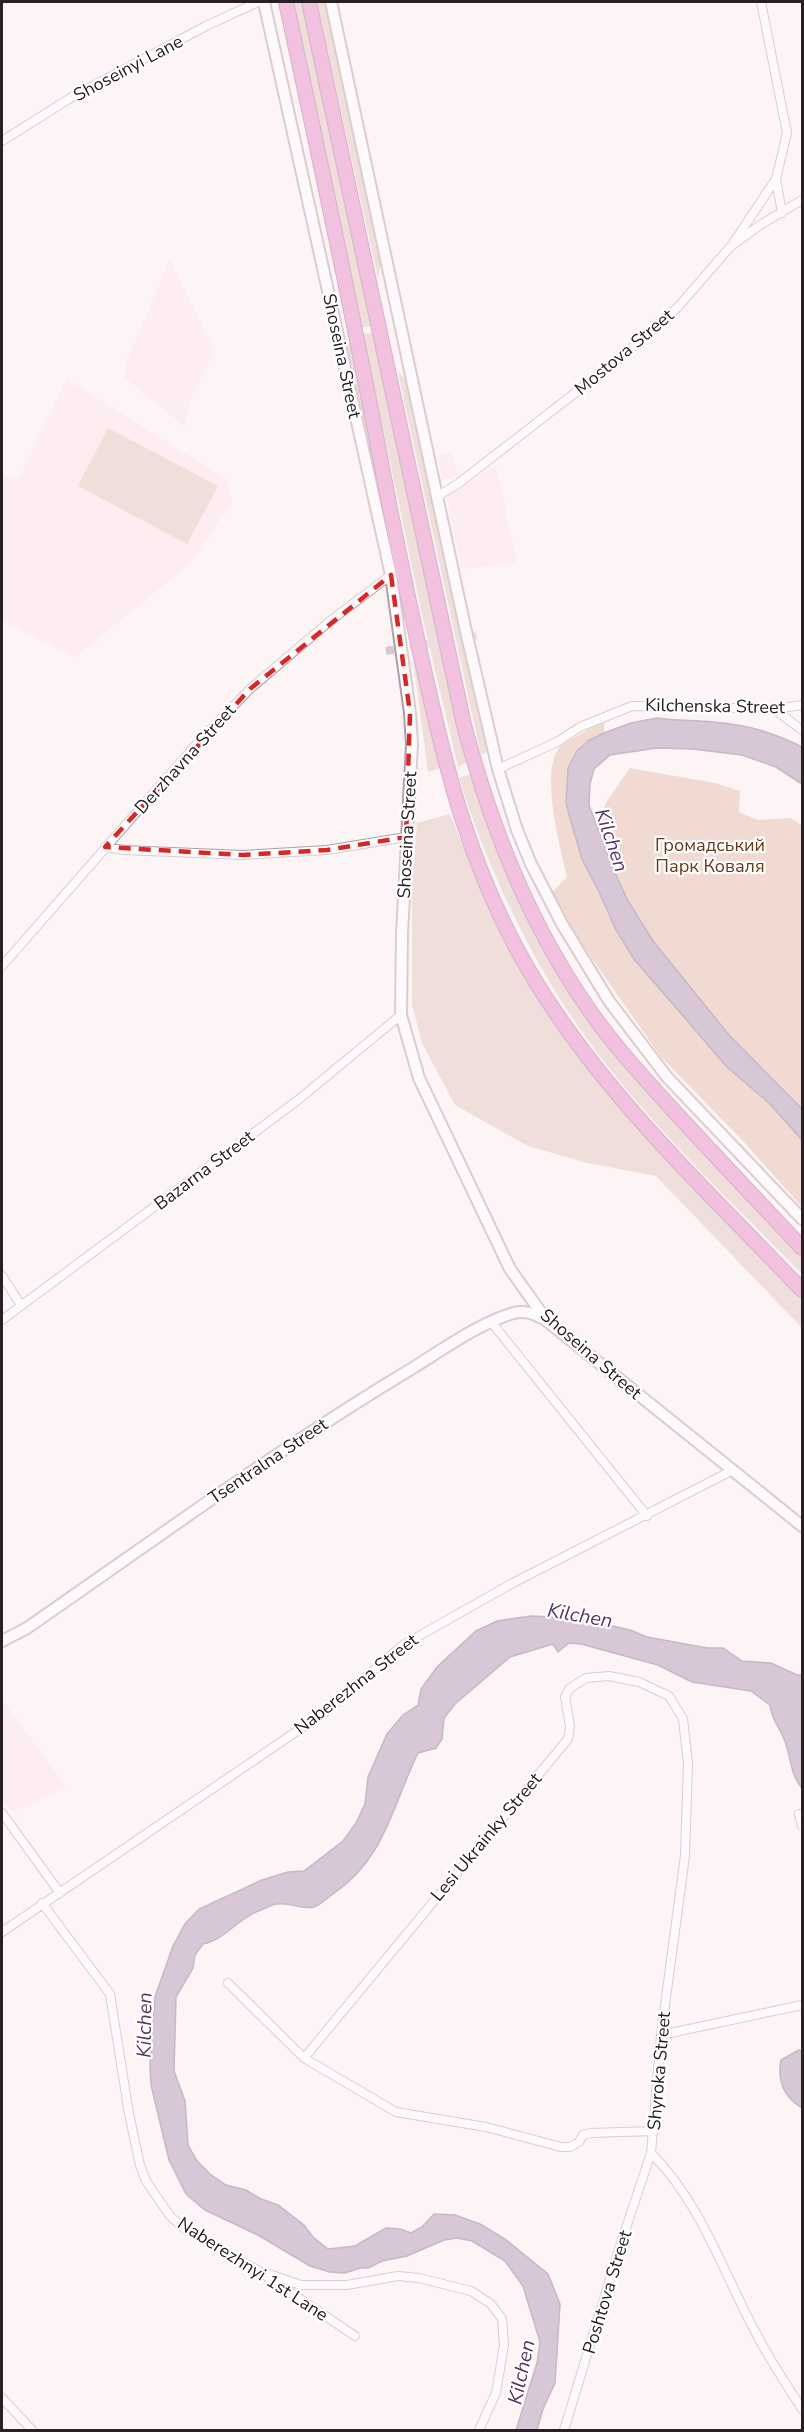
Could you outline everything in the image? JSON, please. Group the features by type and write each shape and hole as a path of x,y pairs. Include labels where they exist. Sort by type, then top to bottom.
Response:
{"highway":[{"path":"286,2 356,333 417,639 453,793 478,865 519,954 591,1062 622,1100 802,1290"},
{"path":"309,2 464,725 479,783 505,853 545,938 590,1011 642,1076 802,1248"}],"street":[{"name":"Shoseinyi Lane","path":"2,141 72,97 206,26 258,2"},
{"name":"Shoseina Street","path":"264,2 391,575 410,713 412,744 410,810 406,837 401,1015 419,1078 510,1269 547,1321 802,1526"},
{"path":"331,2 456,588 498,769 517,830 531,864 562,924 609,1001 667,1077 802,1219"},
{"path":"730,247 776,179 787,134 761,2"},
{"path":"776,179 783,213"},
{"name":"Mostova Street","path":"438,496 459,483 620,358 678,307 730,247 760,225 802,200"},
{"name":"Derzhavna Street","path":"2,966 200,740 250,689 330,621 391,575"},
{"name":"Kilchenska Street","path":"498,769 557,742 580,727 632,706 774,708 802,705"},
{"path":"774,708 802,730"},
{"path":"105,847 124,850 243,855 327,850 406,837"},
{"name":"Bazarna Street","path":"2,1320 298,1100 401,1015"},
{"path":"2,1276 21,1305"},
{"name":"Tsentralna Street","path":"2,1641 27,1628 255,1468 364,1398 492,1323 515,1313 532,1313 547,1321"},
{"path":"492,1323 646,1515"},
{"name":"Naberezhna Street","path":"2,1932 325,1712 403,1645 511,1584 733,1470"},
{"name":"Lesi Ukrainky Street","path":"304,2058 568,1738 570,1726 565,1697 570,1688 586,1678 609,1676 639,1682 669,1696"},
{"name":"Shyroka Street","path":"669,1696 683,1719 688,1763 685,1857 661,2034 651,2153 672,2174 698,2215 757,2336 802,2409"},
{"path":"2,1813 60,1893"},
{"path":"799,1814 802,1826"},
{"name":"Naberezhnyi 1st Lane","path":"42,1903 110,1994 129,2114 140,2165 146,2181 170,2216 185,2229 260,2271 355,2336"},
{"path":"228,1983 304,2058 396,2112 486,2127 550,2145 570,2148 579,2142 583,2135 591,2133 654,2131"},
{"path":"661,2034 802,2005"},
{"name":"Poshtova Street","path":"564,2430 651,2153"},
{"path":"260,2271 301,2284 347,2284 398,2276 419,2278 471,2291 492,2304 502,2319 504,2346 496,2393 479,2430"},
{"path":"2,2398 32,2430"}],"highlighted area":[{"path":"391,575 410,713 406,837 327,850 243,855 105,847 250,689"}],"shaded area":[{"path":"291,2 302,2 374,326 362,327"},
{"path":"317,2 326,2 382,260 378,278"},
{"path":"170,259 214,351 192,395 184,426 124,377 127,361"},
{"path":"375,332 394,429 468,762 458,767 423,619 363,334"},
{"path":"353,341 440,768 428,772 412,651 388,528 346,344"},
{"path":"398,372 406,380 487,752 481,755"},
{"path":"67,379 227,480 232,502 190,563 76,657 2,620 2,473 18,480"},
{"path":"108,428 218,486 187,544 78,486"},
{"path":"450,452 459,474 442,479 438,456"},
{"path":"496,465 517,563 461,569 447,497"},
{"path":"657,718 706,721 748,727 781,737 802,747 802,784 776,767 742,755 693,749 657,748 610,755 594,769 590,784 589,805 613,869 628,901 653,941 729,1035 802,1109 802,1140 770,1104 727,1067 634,959 616,930 582,859 566,804 568,768 577,751 588,741 604,733 631,723"},
{"path":"471,774 487,824 512,881 571,990 802,1254 802,1274 652,1119 606,1064 559,998 520,928 486,854 459,778"},
{"path":"450,814 506,942 548,1014 576,1053 637,1127 802,1300 802,1328 656,1176 587,1163 528,1146 455,1105 422,1043 412,1005 412,885 417,823"},
{"path":"531,1616 577,1618 630,1630 647,1637 707,1648 723,1648 742,1661 771,1663 797,1675 802,1675 802,1788 795,1777 786,1745 772,1716 770,1705 751,1691 692,1682 658,1665 581,1644 569,1643 558,1652 553,1644 510,1657 455,1704 444,1718 442,1739 436,1748 418,1753 376,1848 351,1880 316,1906 305,1908 282,1904 271,1905 253,1913 218,1938 203,1944 195,1955 193,1968 176,1997 174,2071 185,2101 188,2145 197,2161 226,2185 246,2190 278,2205 304,2225 313,2237 328,2249 355,2246 386,2228 411,2233 422,2227 434,2214 455,2215 480,2224 505,2239 548,2274 560,2304 555,2383 543,2409 537,2430 516,2430 537,2363 540,2342 523,2286 505,2261 472,2241 457,2238 444,2240 407,2256 382,2261 368,2268 345,2273 330,2272 310,2266 258,2235 205,2210 186,2194 169,2160 151,2085 150,2065 155,1997 173,1946 185,1924 199,1909 262,1880 288,1872 304,1871 343,1841 356,1823 365,1804 368,1777 387,1734 403,1715 418,1705 421,1689 437,1667 476,1631 497,1621"},
{"path":"2,1699 66,1787 12,1812 2,1799"},
{"path":"799,2050 802,2052 802,2108 786,2094 780,2075 781,2060"}],"green space":[{"path":"604,721 604,733 588,741 577,751 568,768 582,859 634,959 727,1067 770,1104 802,1140 802,1207 744,1142 661,1057 574,933 551,893 567,877 553,811 551,774 554,759 562,745"},
{"name":"Громадський Парк Коваля","path":"630,768 715,783 740,791 739,812 758,820 790,818 802,825 802,1109 754,1062 686,986 646,931 619,884 597,826 607,801"}],"tunnel":[{"path":"386,651 477,635"}],"water label":[{"name":"Kilchen","path":"612,840"},
{"name":"Kilchen","path":"580,1615"},
{"name":"Kilchen","path":"144,2025"},
{"name":"Kilchen","path":"521,2372"}]}
